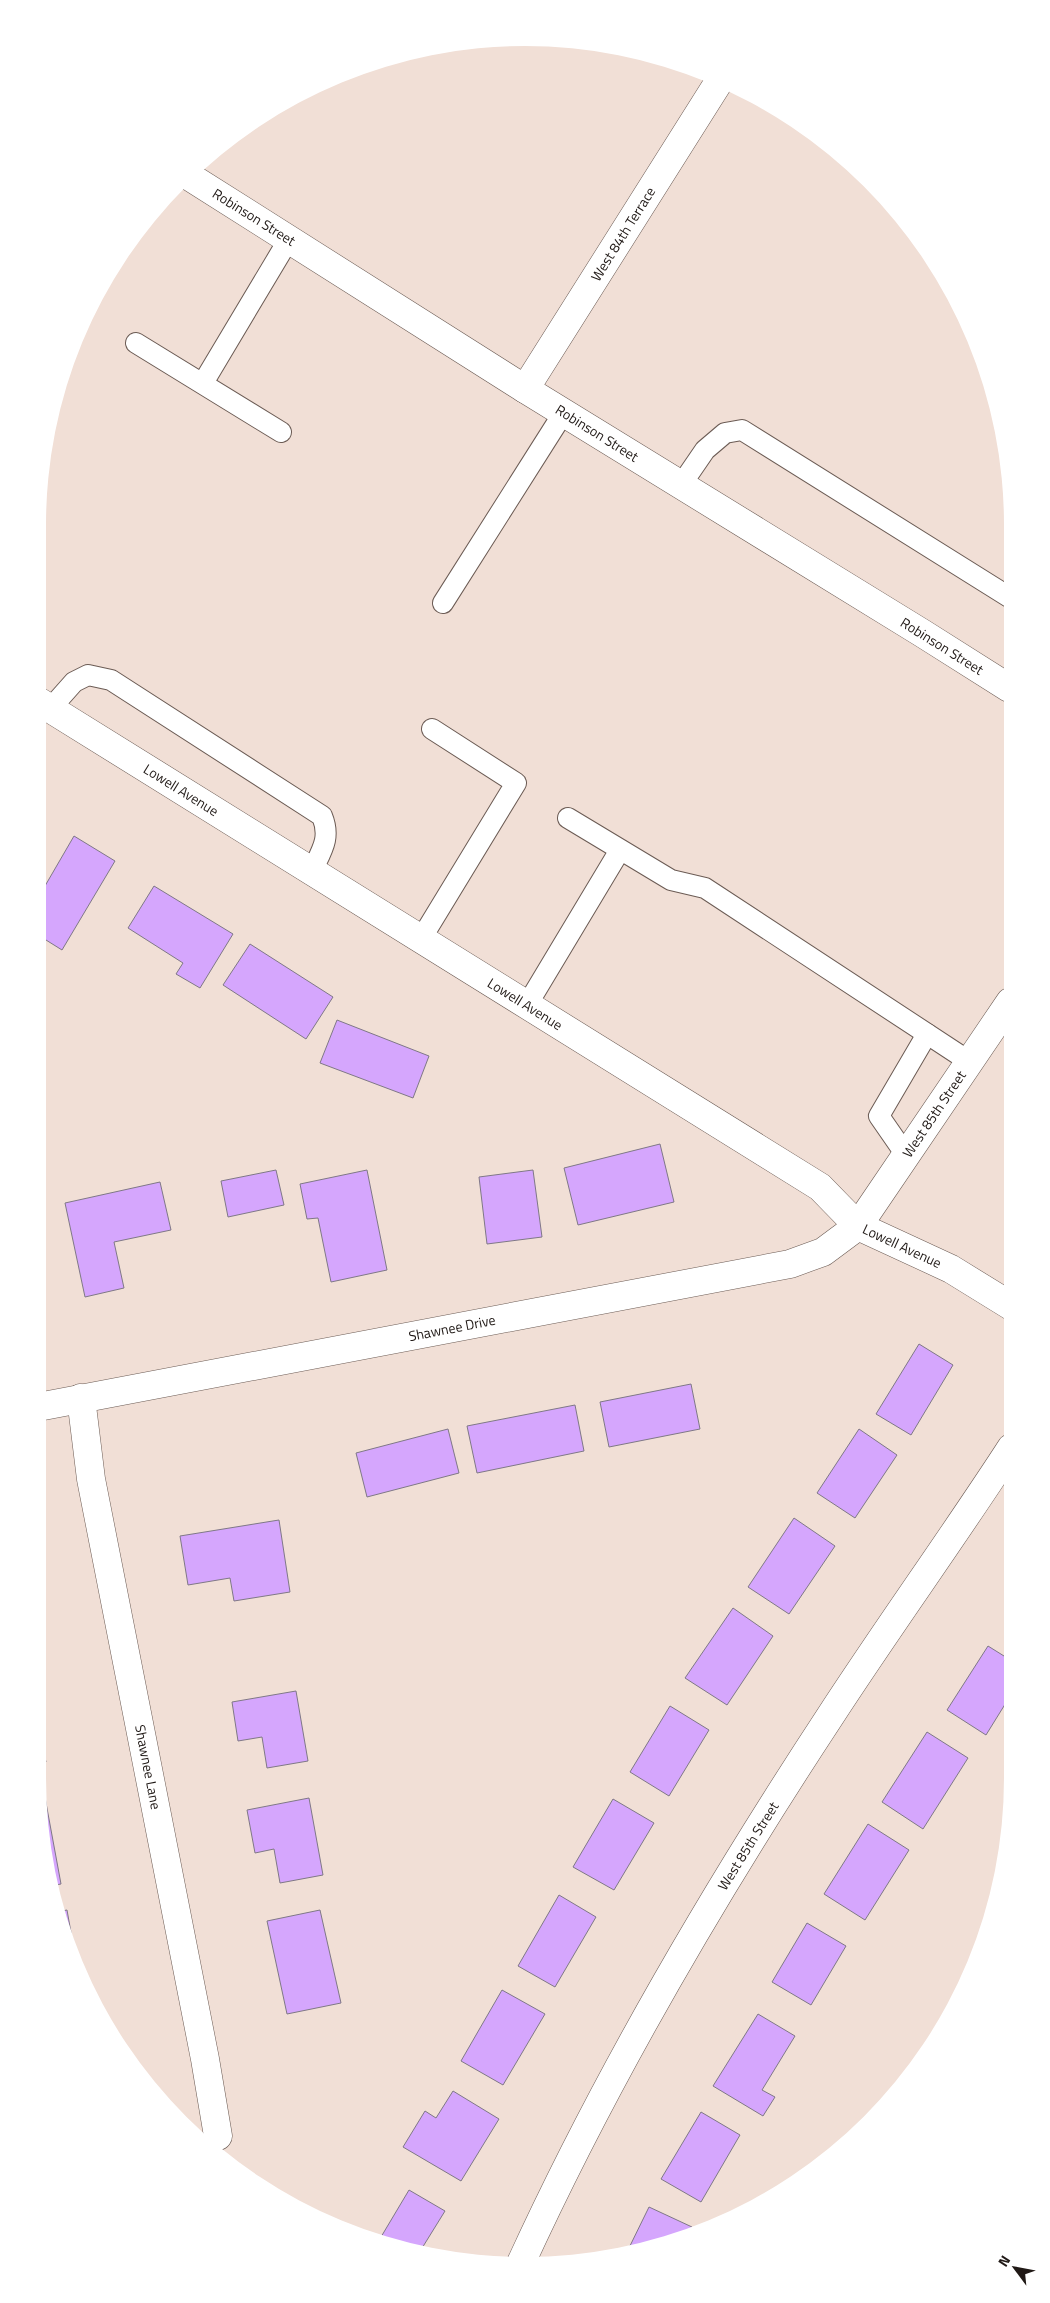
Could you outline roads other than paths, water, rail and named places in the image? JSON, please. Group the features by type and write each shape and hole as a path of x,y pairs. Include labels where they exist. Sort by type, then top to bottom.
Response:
{"street":[{"name":"West 84th Terrace","path":"525,389 716,87"},
{"name":"Robinson Street","path":"194,179 525,389 1004,685"},
{"name":"Lowell Avenue","path":"46,706 820,1187 858,1226 951,1269 1004,1302"},
{"name":"West 85th Street","path":"858,1226 1004,1011"},
{"name":"Shawnee Drive","path":"46,1405 790,1264 823,1252 858,1226"},
{"name":"Shawnee Lane","path":"81,1398 91,1479 203,2049 218,2136"},
{"name":"West 85th Street","path":"524,2257 590,2123 672,1973 748,1846 830,1717 950,1543 1004,1460"}],"lane":[{"path":"203,383 289,239"},
{"path":"136,343 281,432"},
{"path":"443,603 564,412"},
{"path":"681,484 705,450 725,433 742,430 1004,593"},
{"path":"46,703 74,682 88,675 110,680 322,816 328,830 322,850 312,871"},
{"path":"421,939 516,783 432,729"},
{"path":"568,818 672,880 705,888 970,1062"},
{"path":"527,1005 620,850"},
{"path":"906,1155 879,1116 927,1034"}]}
